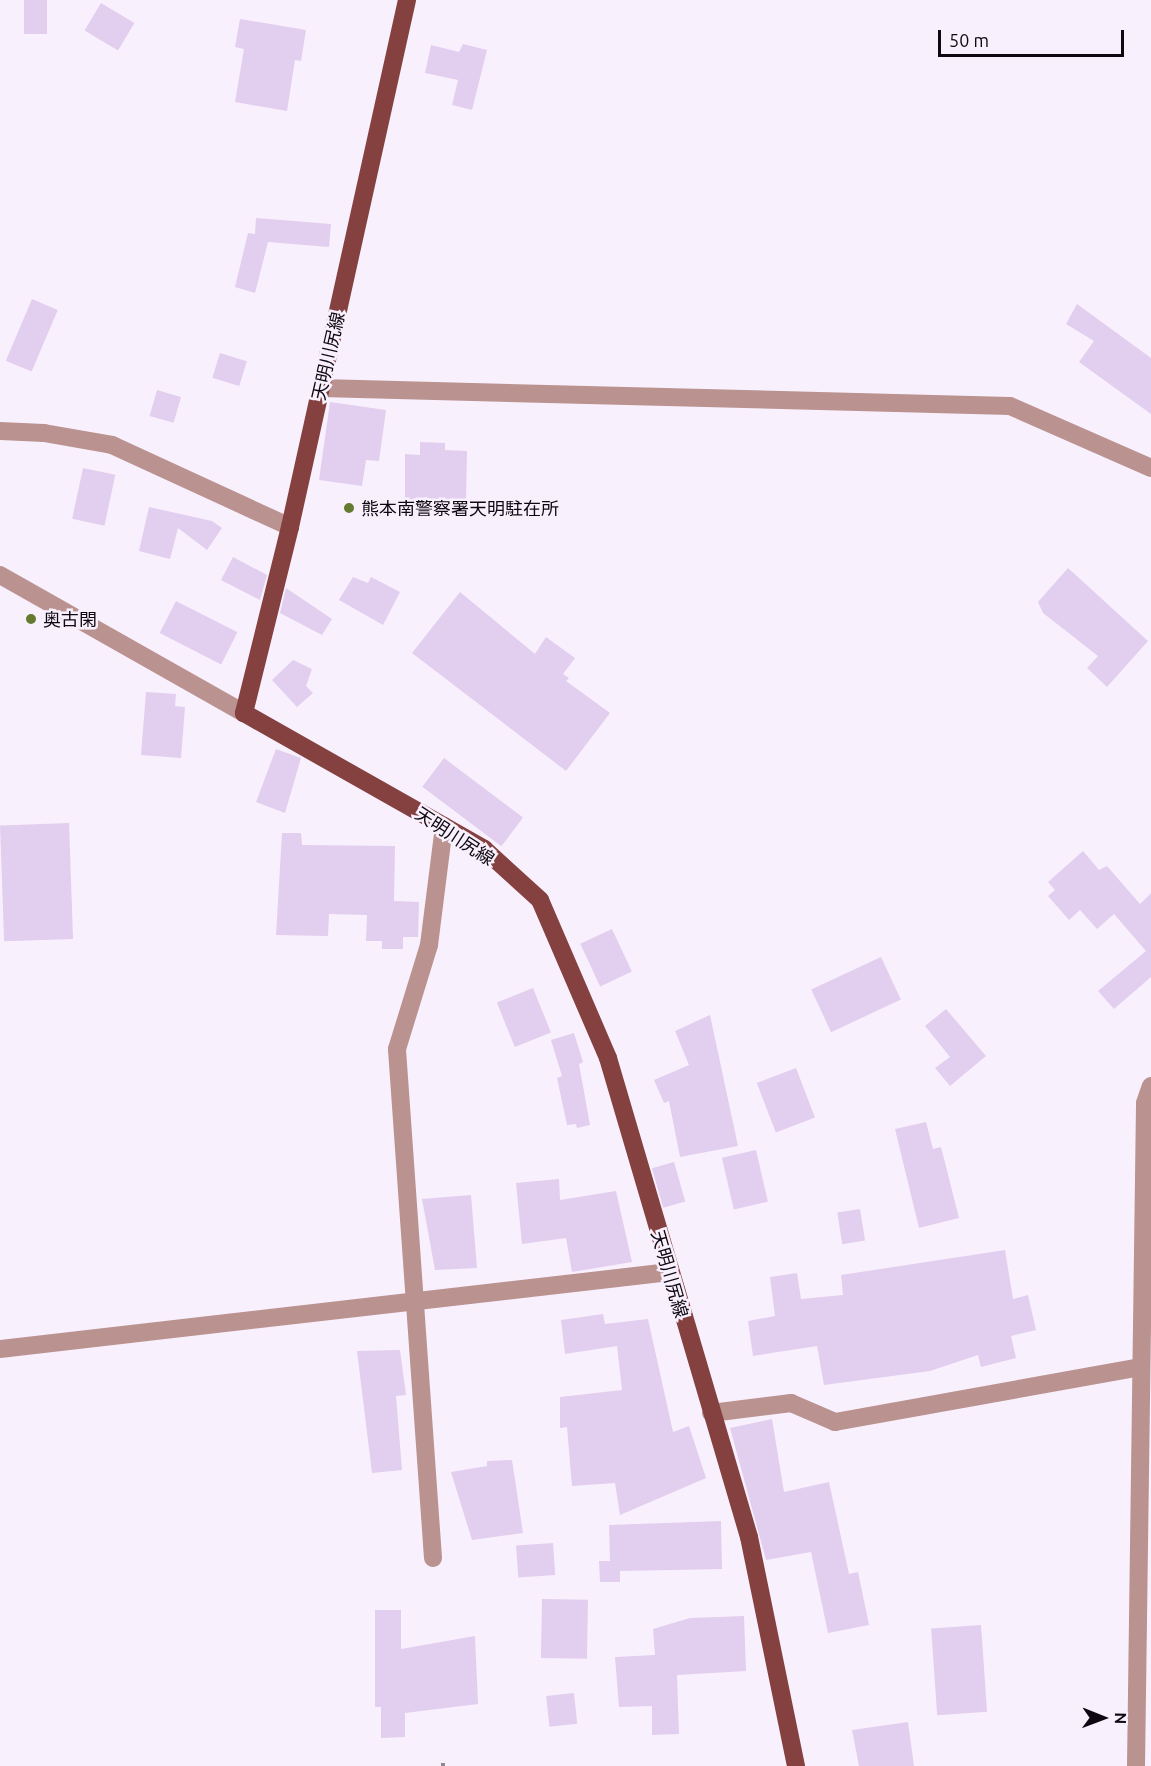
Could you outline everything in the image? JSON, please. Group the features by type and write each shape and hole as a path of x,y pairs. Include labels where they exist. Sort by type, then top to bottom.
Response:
{"main road":[{"name":"天明川尻線","path":"406,0 290,527 244,713 484,849 540,900 609,1058 669,1272 749,1537 796,1766"}],"street":[{"path":"321,388 1010,406 1151,468"},
{"path":"0,430 44,433 112,445 290,527"},
{"path":"0,575 244,713"},
{"path":"433,1558 397,1049 429,945 444,826"},
{"path":"1136,1766 1147,1394 1140,1367 1145,1103 1151,1086"},
{"path":"0,1349 669,1272"},
{"path":"711,1413 791,1403 835,1422 1140,1367"}],"building":[{"path":"24,0 47,0 47,34 24,34"},
{"path":"101,3 134,23 118,51 85,30"},
{"path":"240,19 306,30 301,61 295,60 287,111 235,102 244,49 235,47"},
{"path":"463,44 487,50 472,110 452,105 458,80 425,73 431,45 459,52"},
{"path":"256,218 331,224 329,247 268,242 255,293 235,287 248,233 255,234"},
{"path":"32,299 58,310 32,372 6,361"},
{"path":"1077,304 1151,358 1151,414 1079,362 1094,341 1066,324"},
{"path":"220,353 247,361 239,386 212,378"},
{"path":"157,390 181,397 174,423 150,416"},
{"path":"330,402 386,410 379,461 366,460 362,486 319,480"},
{"path":"420,442 445,443 445,450 467,451 466,502 405,501 405,454 420,455"},
{"path":"83,468 115,475 104,526 72,519"},
{"path":"149,507 212,521 222,528 207,550 178,528 170,559 139,551"},
{"path":"233,557 267,575 260,600 221,580"},
{"path":"1068,568 1148,641 1107,687 1087,668 1098,656 1043,613 1038,602"},
{"path":"353,577 368,583 371,577 400,592 383,625 339,600"},
{"path":"286,588 332,619 322,635 280,613"},
{"path":"460,592 535,654 546,637 575,658 563,674 569,678 566,681 610,713 566,771 412,653"},
{"path":"176,601 237,632 221,664 160,633"},
{"path":"293,660 312,669 306,686 313,693 297,707 272,680"},
{"path":"146,692 176,694 175,706 185,707 181,758 141,755"},
{"path":"276,749 301,758 285,813 256,802"},
{"path":"444,758 523,818 501,846 422,787"},
{"path":"69,823 73,939 4,941 0,825"},
{"path":"282,833 301,833 302,845 395,846 394,901 419,902 418,937 403,937 403,949 382,949 382,941 366,941 367,915 329,914 328,936 276,935"},
{"path":"1083,851 1099,870 1107,866 1140,904 1151,893 1151,977 1114,1009 1098,991 1146,951 1114,914 1097,929 1080,910 1069,920 1048,896 1055,890 1048,882"},
{"path":"612,929 632,972 600,986 580,944"},
{"path":"881,957 901,1000 831,1032 811,990"},
{"path":"533,988 551,1033 515,1047 497,1003"},
{"path":"946,1009 986,1056 950,1086 935,1068 950,1057 925,1026"},
{"path":"710,1015 738,1146 680,1157 669,1101 664,1103 654,1080 689,1065 675,1031"},
{"path":"574,1033 583,1062 579,1064 590,1125 577,1128 576,1124 567,1125 557,1078 562,1076 551,1040"},
{"path":"796,1068 815,1117 776,1133 757,1083"},
{"path":"926,1122 933,1149 941,1147 959,1218 919,1228 895,1129"},
{"path":"756,1150 768,1202 734,1210 722,1158"},
{"path":"674,1162 685,1201 663,1208 652,1168"},
{"path":"559,1179 560,1200 616,1191 632,1262 572,1272 566,1238 522,1244 516,1183"},
{"path":"471,1195 477,1268 435,1270 422,1199"},
{"path":"860,1209 865,1241 842,1244 837,1213"},
{"path":"1005,1250 1013,1299 1028,1295 1036,1330 1011,1336 1016,1358 981,1367 978,1355 930,1371 824,1385 817,1346 753,1356 748,1321 775,1316 770,1277 797,1273 801,1299 843,1295 841,1275"},
{"path":"603,1314 605,1324 648,1319 673,1432 689,1426 706,1478 620,1515 615,1483 572,1486 567,1427 560,1428 560,1397 622,1390 617,1346 565,1354 561,1320"},
{"path":"400,1350 406,1395 396,1396 402,1470 372,1473 357,1351"},
{"path":"772,1419 784,1492 829,1482 849,1574 858,1572 869,1625 828,1633 811,1552 766,1560 730,1428"},
{"path":"512,1460 523,1533 472,1540 451,1472 487,1466 487,1461"},
{"path":"721,1521 722,1569 620,1571 620,1582 600,1582 599,1561 610,1561 609,1525"},
{"path":"553,1543 555,1575 518,1578 516,1546"},
{"path":"542,1599 588,1600 587,1659 541,1658"},
{"path":"375,1610 401,1610 401,1649 475,1636 478,1704 405,1713 405,1737 381,1738 381,1707 375,1707"},
{"path":"744,1616 746,1671 677,1675 679,1734 652,1735 652,1706 619,1707 615,1657 655,1655 653,1629 690,1618"},
{"path":"981,1625 987,1712 937,1715 931,1628"},
{"path":"574,1693 577,1724 549,1727 546,1696"},
{"path":"908,1722 914,1766 859,1766 852,1730"}],"place":[{"name":"熊本南警察署天明駐在所","path":"349,508"},
{"name":"奥古閑","path":"31,619"}]}
